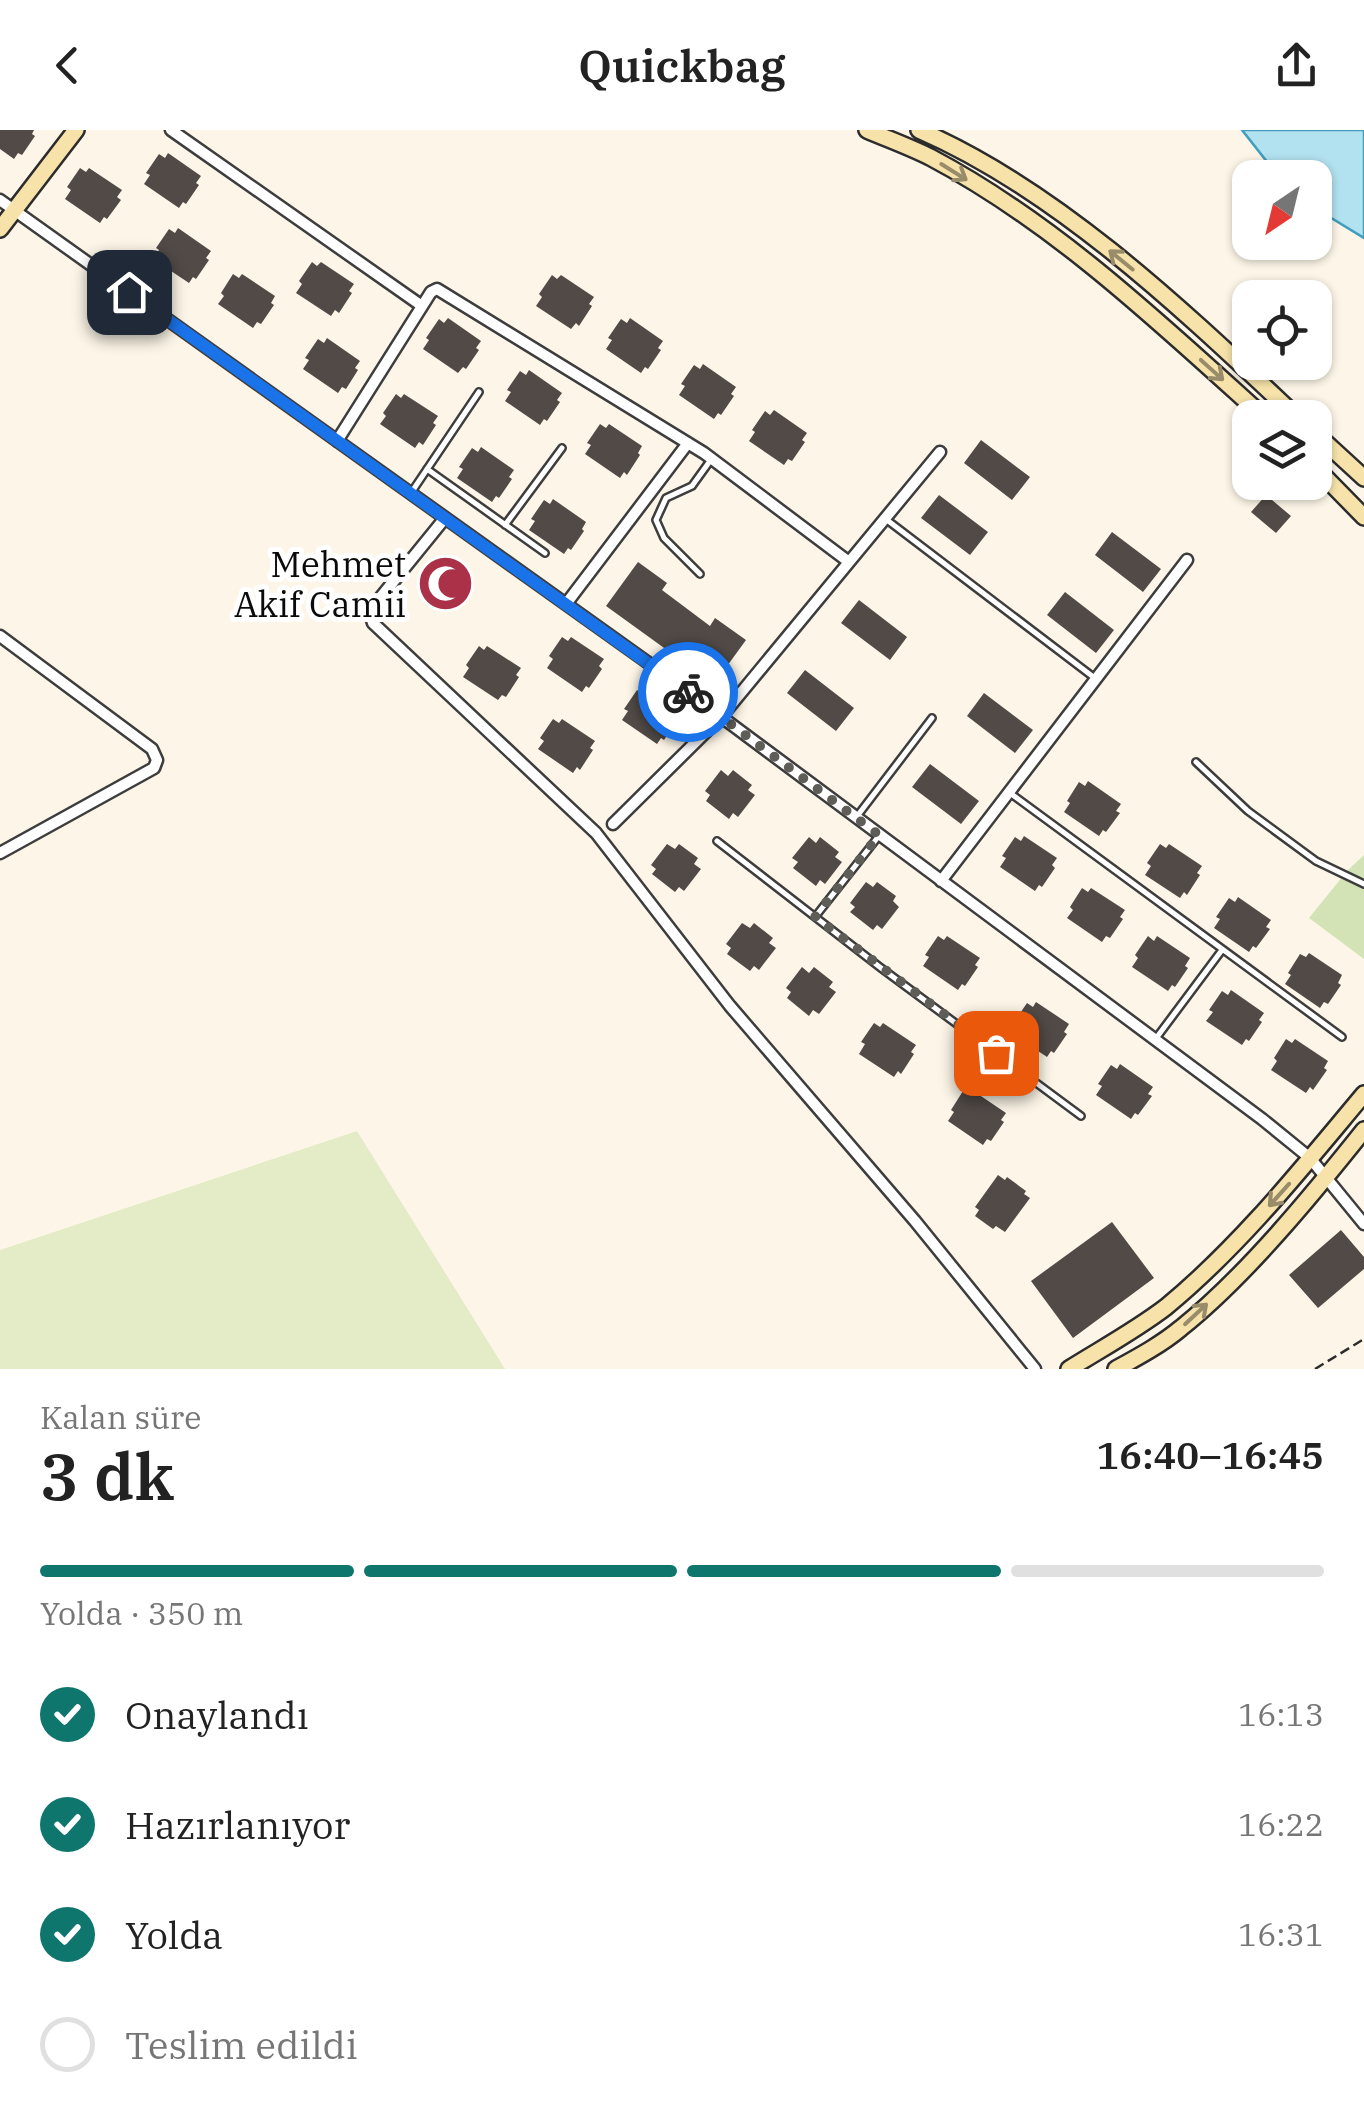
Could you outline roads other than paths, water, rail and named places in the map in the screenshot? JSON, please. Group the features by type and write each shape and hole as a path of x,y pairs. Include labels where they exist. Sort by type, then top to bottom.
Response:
{"main road":[{"path":"0,228 76,130"},
{"path":"866,130 930,157 1066,248 1154,318 1244,400"},
{"path":"918,130 1031,192 1120,258 1278,400"},
{"path":"1332,449 1364,478"},
{"path":"1332,493 1364,517"},
{"path":"1069,1369 1163,1309 1209,1268 1277,1198 1364,1094"},
{"path":"1116,1369 1180,1329 1227,1285 1326,1178 1364,1130"}],"street":[{"path":"172,130 422,306"},
{"path":"0,200 566,604 1155,1040 1310,1158 1364,1224"},
{"path":"337,441 422,306 437,289 688,443 849,562"},
{"path":"566,604 688,443"},
{"path":"613,824 721,717 940,452"},
{"path":"445,518 376,603 370,612 373,623 596,833 730,1006 915,1221 1035,1369"},
{"path":"942,881 1187,560"},
{"path":"0,636 152,749 157,760 154,768 0,853"}],"lane":[{"path":"411,493 479,392"},
{"path":"505,524 562,448"},
{"path":"700,574 664,538 656,520 666,498 692,486 712,459"},
{"path":"427,470 544,553"},
{"path":"885,519 1096,679"},
{"path":"856,818 932,718"},
{"path":"1196,762 1248,810 1316,861 1364,884"},
{"path":"1009,793 1342,1038"},
{"path":"815,917 879,835"},
{"path":"717,840 1082,1116"},
{"path":"1155,1040 1223,950"}],"water":[{"path":"1242,130 1364,130 1364,238 1332,218 1332,160 1266,160"}],"place":[{"name":"Mehmet Akif Camii","path":"445,584"}]}
